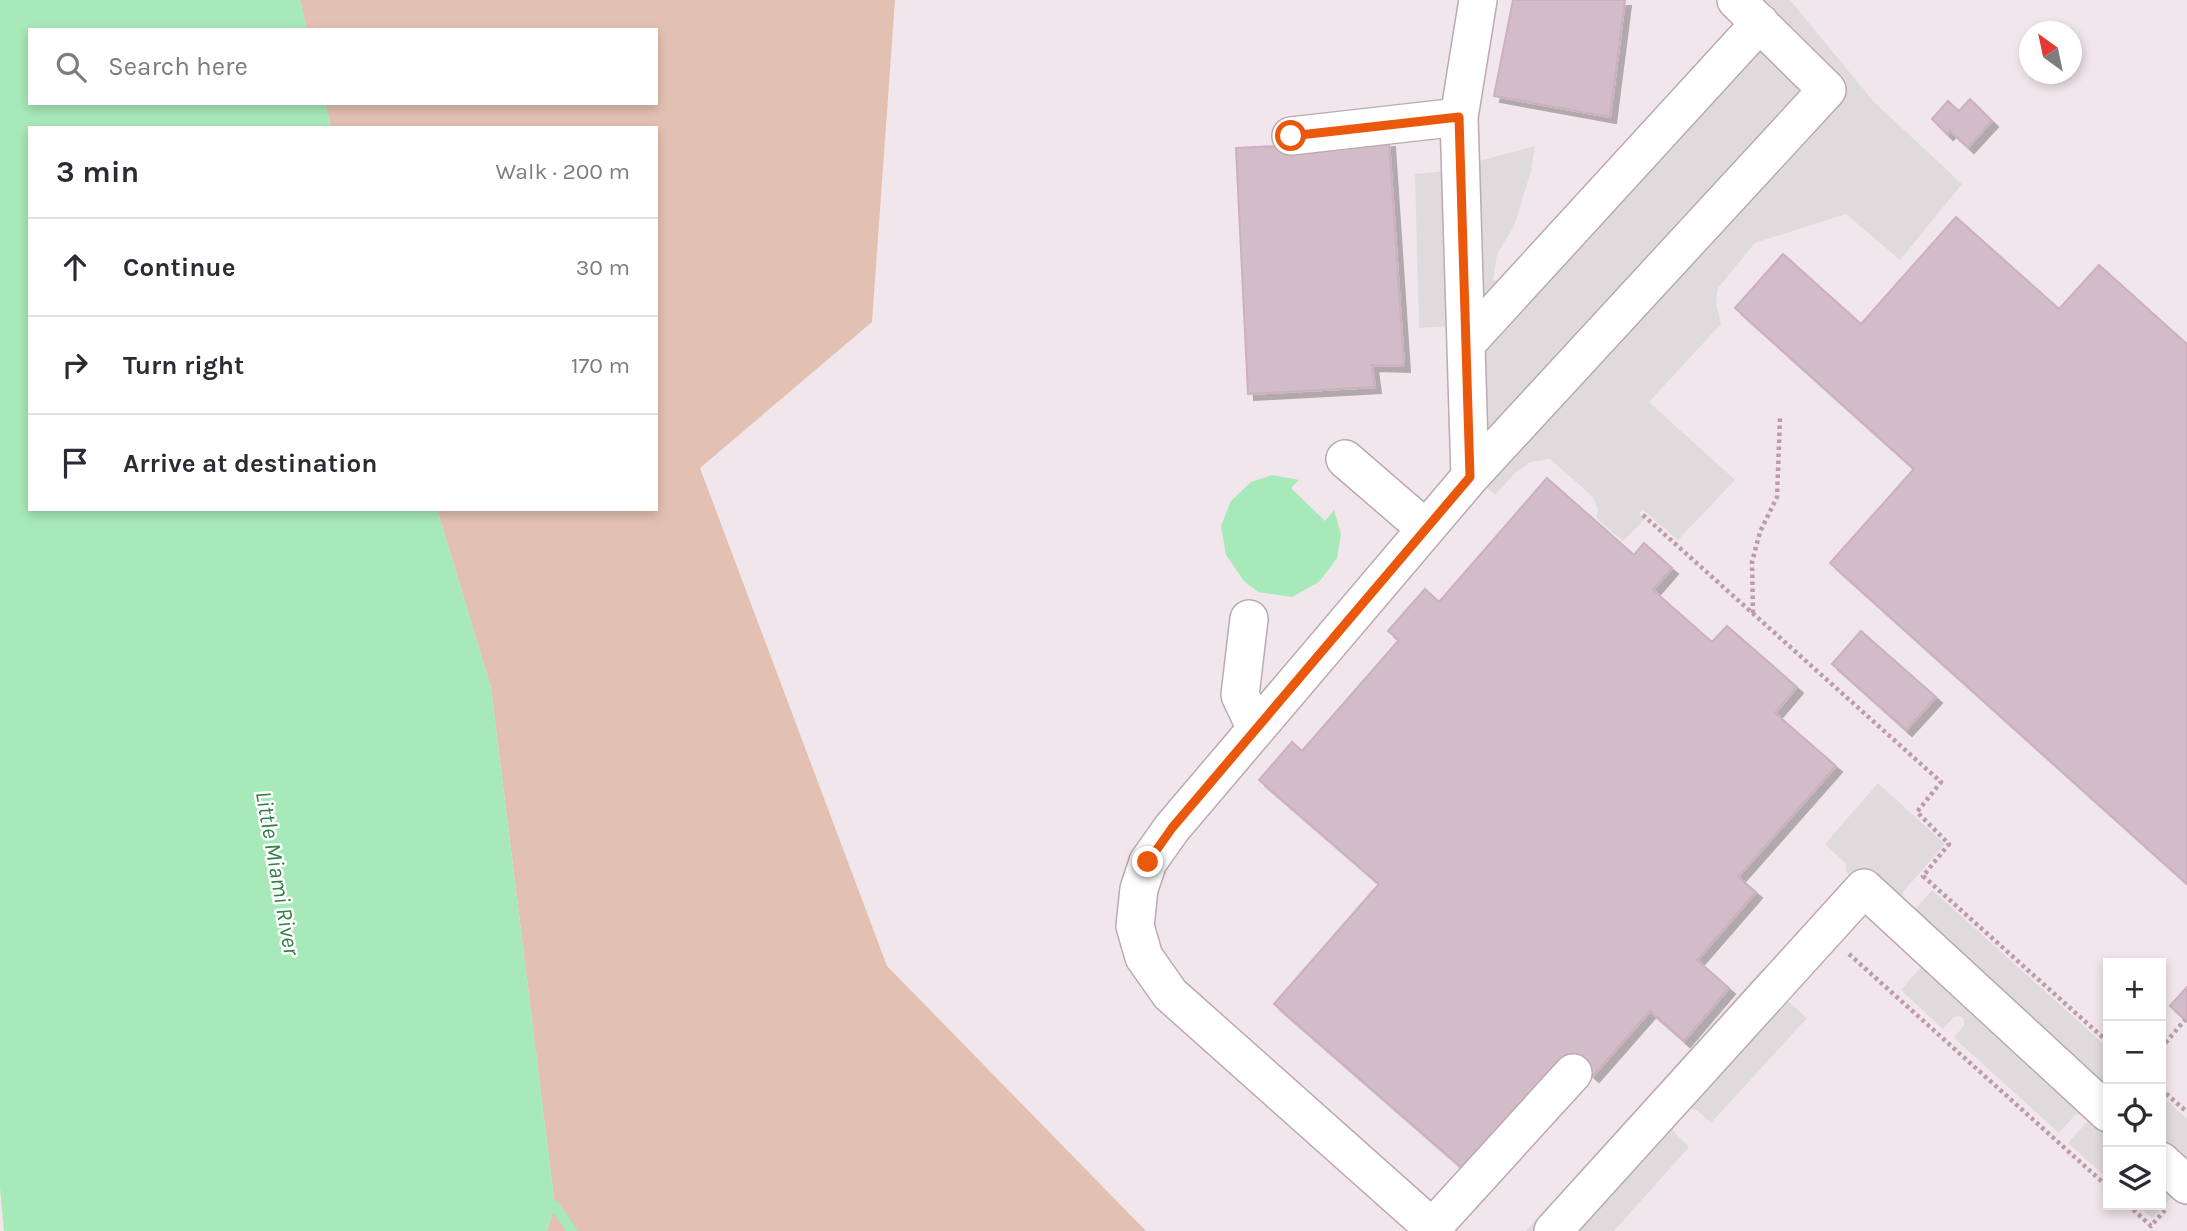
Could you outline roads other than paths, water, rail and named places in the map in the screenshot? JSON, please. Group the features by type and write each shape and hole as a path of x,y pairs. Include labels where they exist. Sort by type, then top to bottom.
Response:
{"lane":[{"path":"1470,477 1459,117 1478,0"},
{"path":"1466,344 1748,12 1828,90 1470,477 1172,828 1148,862 1139,889 1135,926 1144,957 1170,994 1434,1229 1573,1073"},
{"path":"1291,136 1459,117"},
{"path":"1345,459 1426,529"},
{"path":"1249,619 1240,695 1256,729"},
{"path":"1553,1231 1864,888 2103,1108"},
{"path":"2166,1172 2177,1196"}],"water":[{"name":"Little Miami River","path":"0,0 300,0 307,28 28,28 28,105 325,105 331,126 28,126 28,511 438,511 491,688 555,1206 547,1231 4,1231 0,1188"},
{"path":"1272,475 1299,480 1291,488 1325,521 1334,510 1341,534 1337,558 1319,582 1292,597 1258,592 1244,581 1226,555 1221,526 1231,501 1251,482"}],"waterway":[{"path":"542,1202 555,1206 572,1231"}]}
